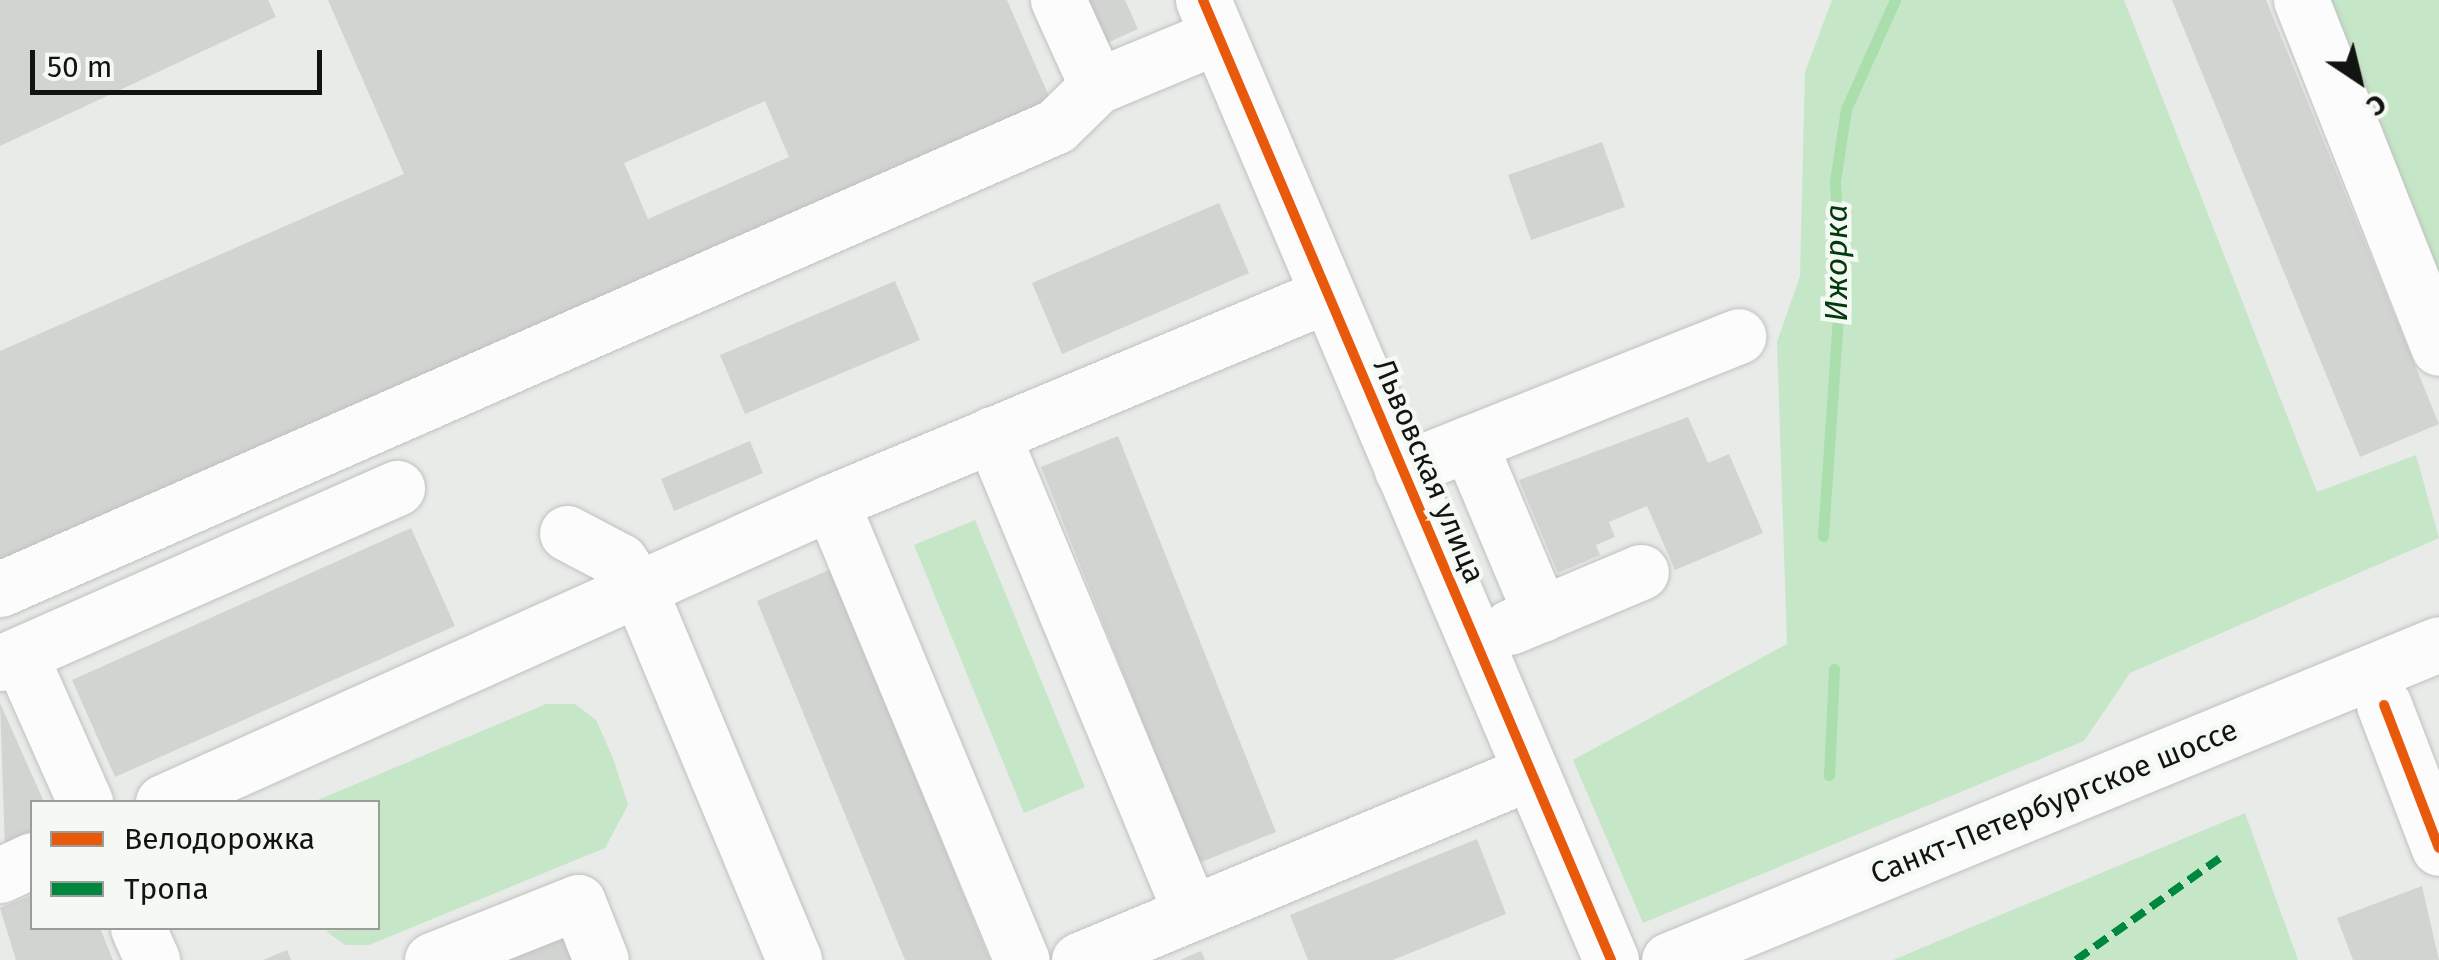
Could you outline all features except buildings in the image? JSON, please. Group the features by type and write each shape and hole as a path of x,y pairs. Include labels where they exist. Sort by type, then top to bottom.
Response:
{"main road":[{"path":"1058,0 1097,86"},
{"path":"2300,0 2439,348"},
{"path":"0,589 1056,126 1097,86 1208,9"},
{"name":"Львовская улица","path":"1208,9 1611,960"},
{"path":"167,800 831,502 1328,295"},
{"path":"1402,470 1738,336"},
{"path":"992,434 1192,913"},
{"path":"1469,443 1541,614"},
{"path":"83,800 10,659 397,488"},
{"path":"831,502 1022,960"},
{"path":"567,533 620,561 639,589 794,960"},
{"path":"1475,642 1640,572"},
{"name":"Санкт-Петербургское шоссе","path":"1669,960 2439,644"},
{"name":"Санкт-Петербургское шоссе","path":"1762,960 2439,684"},
{"path":"2384,705 2439,848"},
{"path":"1079,960 1530,772"},
{"path":"0,875 30,861"},
{"path":"432,960 578,902 601,960"},
{"path":"139,930 152,960"}],"green space":[{"path":"1832,0 2124,0 2317,492 2416,455 2439,538 2130,673 2084,741 1643,923 1573,760 1787,644 1777,342 1800,276 1805,72"},
{"path":"2331,0 2439,0 2439,279"},
{"path":"975,520 1085,787 1024,813 914,545"},
{"path":"546,704 575,704 596,720 628,805 605,848 369,945 345,945 326,931 380,930 380,800 318,800"},
{"path":"2245,813 2298,960 1893,960"}],"waterway":[{"name":"Ижорка","path":"1823,536 1839,300 1835,181 1846,109 1895,0"},
{"name":"Ижорка","path":"1829,775 1834,669"}],"marked path":[{"path":"2076,960 2220,858"}],"cycle path":[{"path":"1203,0 1611,960"},
{"path":"2384,705 2439,848"}]}
